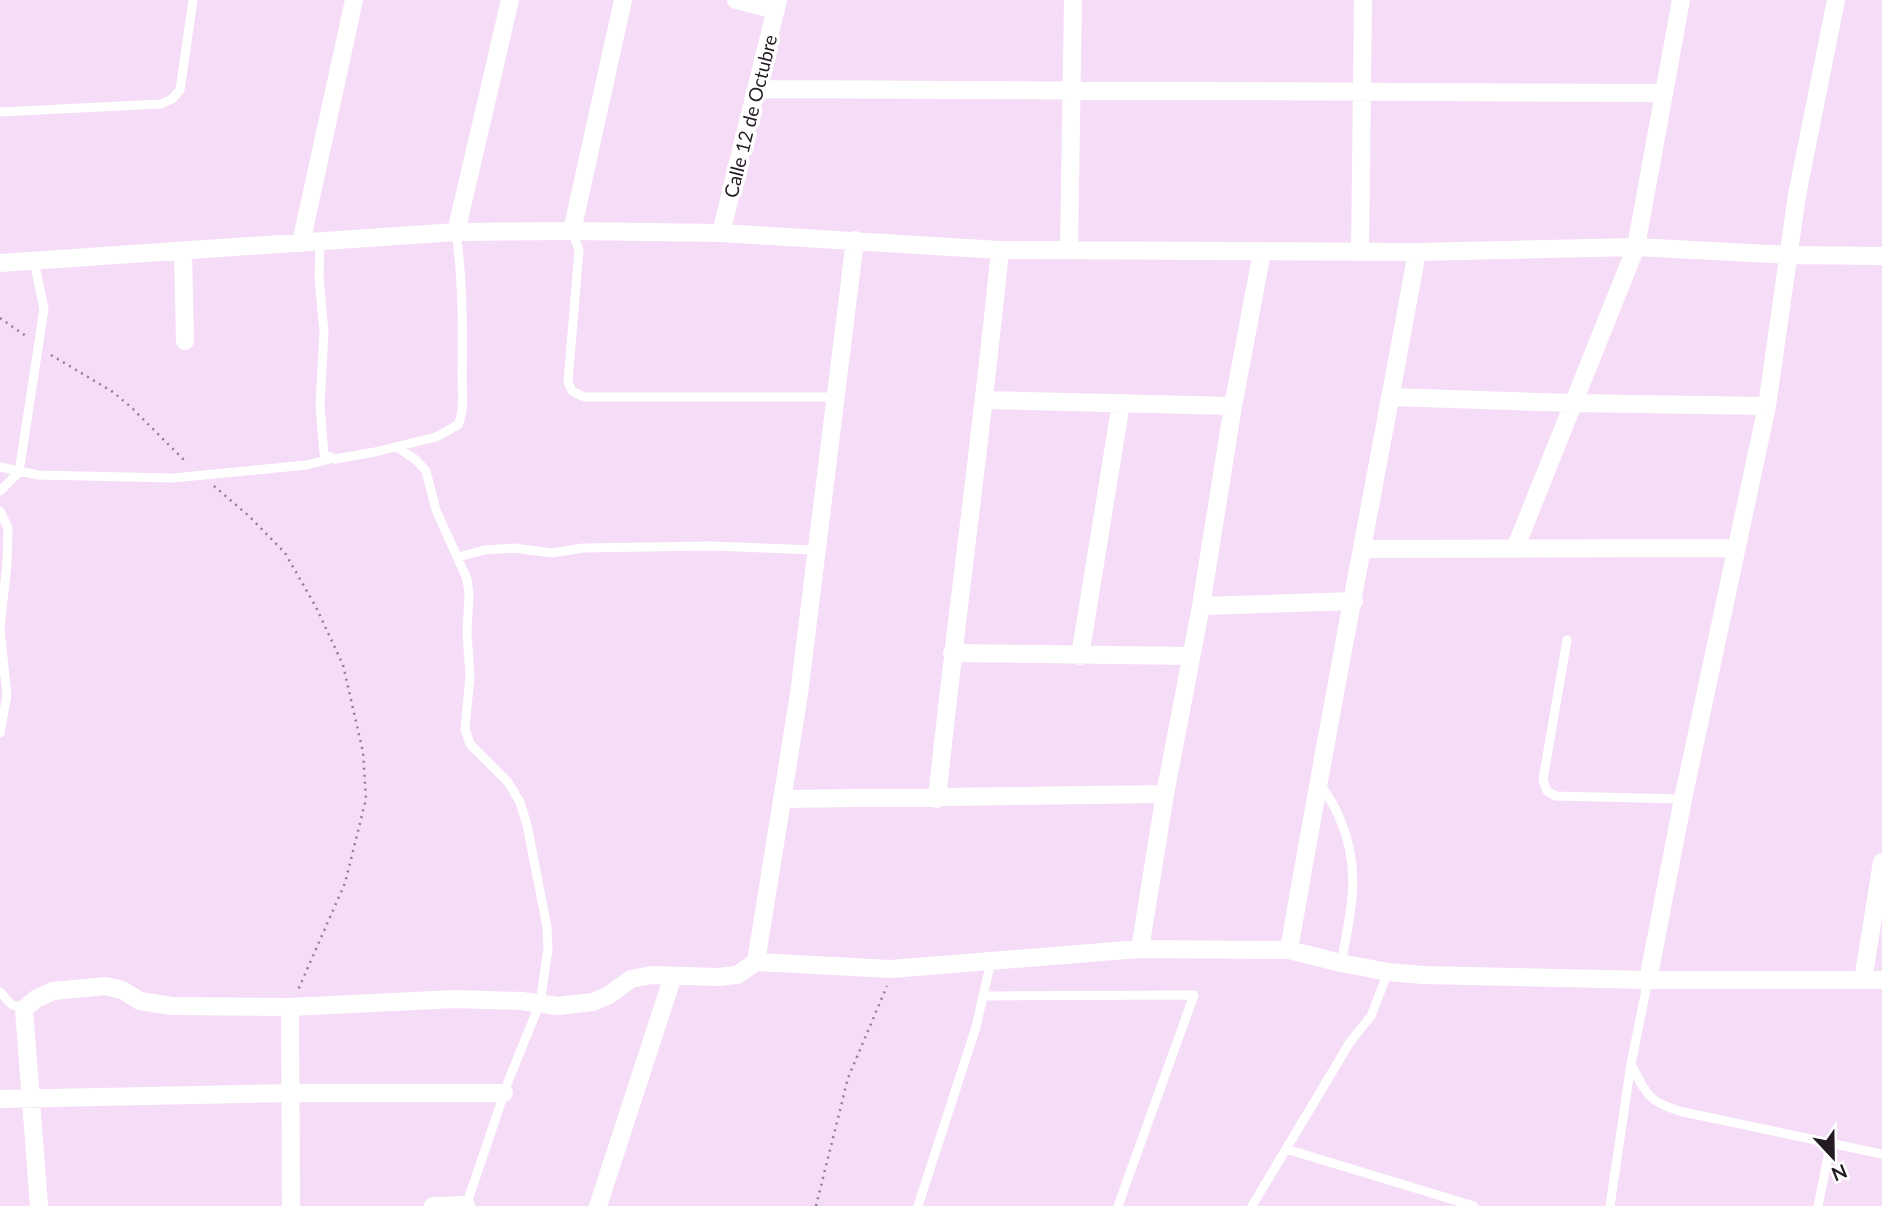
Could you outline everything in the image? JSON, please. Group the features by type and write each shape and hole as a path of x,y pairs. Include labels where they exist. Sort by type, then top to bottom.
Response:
{"street":[{"path":"301,243 354,0"},
{"path":"456,232 510,0"},
{"path":"572,231 623,0"},
{"path":"736,0 777,5"},
{"path":"1069,250 1073,0"},
{"path":"1360,251 1363,0"},
{"path":"1515,549 1636,247 1681,0"},
{"path":"1648,980 1683,799 1767,406 1797,195 1836,0"},
{"name":"Calle 12 de Octubre","path":"721,233 777,5"},
{"path":"757,89 1664,93"},
{"path":"0,263 456,232 572,231 721,233 1000,250 1417,252 1636,247 1790,255 1882,256"},
{"path":"756,962 799,694 855,240"},
{"path":"937,799 952,653 985,400 1000,250"},
{"path":"183,251 185,341"},
{"path":"1140,949 1262,252"},
{"path":"1289,950 1417,252"},
{"path":"1391,397 1573,404 1767,406"},
{"path":"985,400 1233,406"},
{"path":"1080,656 1121,403"},
{"path":"1363,549 1737,548"},
{"path":"1201,606 1354,600"},
{"path":"952,653 1191,656"},
{"path":"782,799 1165,794"},
{"path":"1863,980 1882,862"},
{"path":"39,1206 24,1009 36,999 53,991 106,985 122,990 140,1001 172,1006 290,1007 455,999 558,1006 593,1002 609,995 631,979 651,975 737,975 756,962 891,969 1140,949 1289,950 1388,972 1648,980 1882,980"},
{"path":"598,1206 673,976"},
{"path":"290,1007 291,1206"},
{"path":"0,1099 292,1093 504,1093"},
{"path":"433,1206 466,1206"}],"lane":[{"path":"0,112 161,104 172,99 180,90 193,0"},
{"path":"572,231 579,250 568,376 569,387 576,395 836,397"},
{"path":"0,467 38,475 159,478 201,475 307,465 330,458 397,447 436,437 455,428 461,418 462,292 456,232"},
{"path":"320,242 319,278 324,332 320,406 322,450 330,458"},
{"path":"0,491 19,472 44,309 34,261"},
{"path":"397,447 426,471 436,510 467,579 470,676 465,729 475,751 508,782 524,813 547,927 548,949 540,1003 504,1093 466,1206"},
{"path":"0,511 8,528 0,629 7,695 0,733"},
{"path":"458,558 484,550 514,548 552,553 583,548 710,546 817,550"},
{"path":"1567,640 1543,780 1547,791 1556,796 1683,799"},
{"path":"1318,782 1329,795 1345,830 1353,864 1354,890 1341,963"},
{"path":"918,1206 985,996 991,961"},
{"path":"1252,1206 1350,1042 1371,1016 1388,972"},
{"path":"1610,1206 1631,1064 1648,980"},
{"path":"0,992 11,1004 24,1009"},
{"path":"985,996 1194,995 1118,1206"},
{"path":"1631,1064 1647,1094 1661,1105 1882,1154"},
{"path":"1818,1206 1831,1142"},
{"path":"1286,1149 1474,1206"}],"path":[{"path":"0,318 38,346 113,392 250,517 285,553 316,607 343,665 363,752 366,799 345,883 290,1007"},
{"path":"816,1206 848,1078 886,991 891,969"}]}
